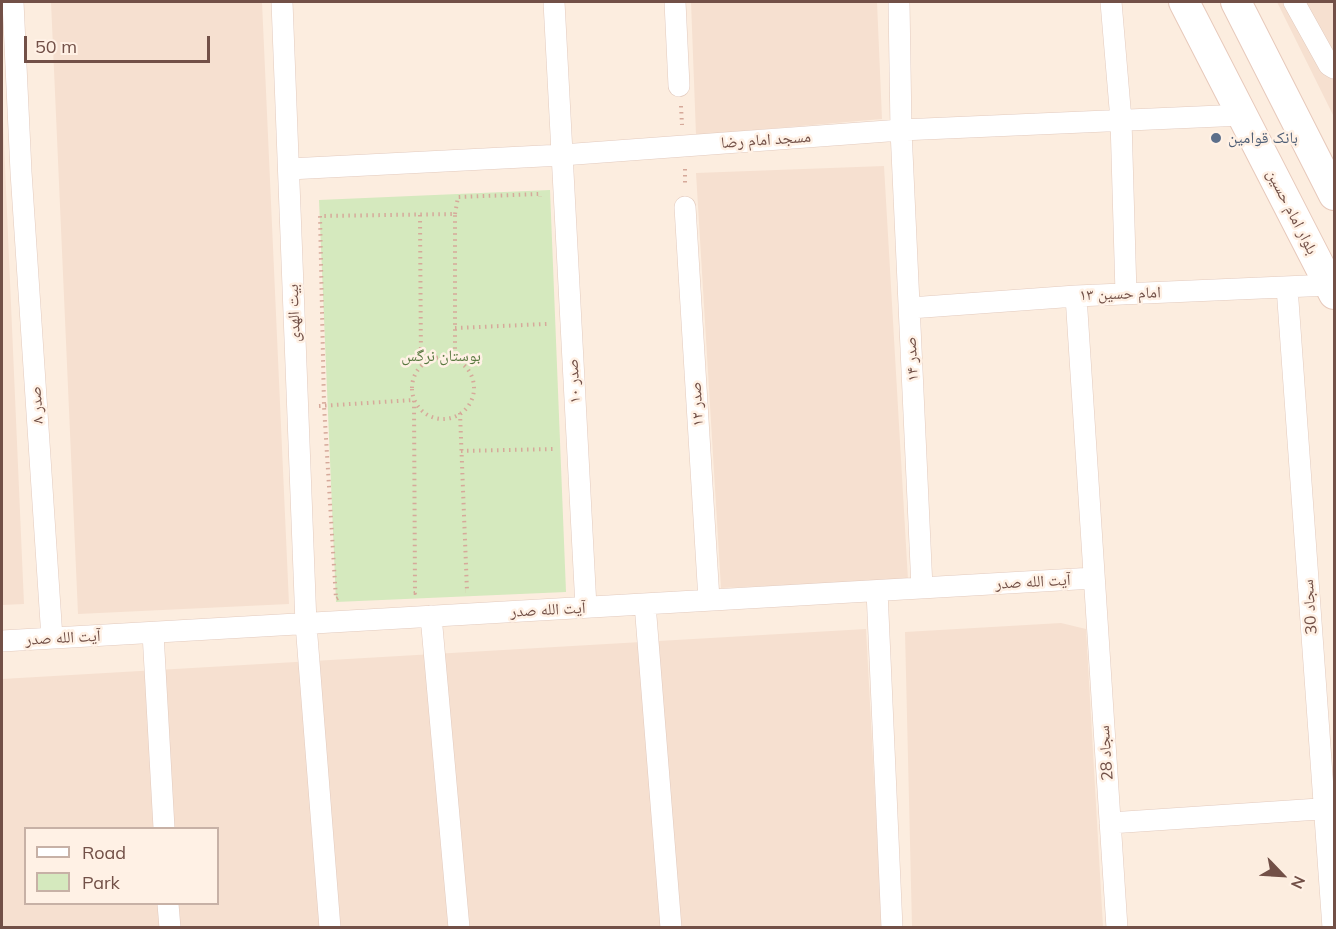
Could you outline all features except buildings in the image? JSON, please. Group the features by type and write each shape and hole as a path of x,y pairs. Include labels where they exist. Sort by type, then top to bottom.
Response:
{"main road":[{"name":"بلوار امام حسین","path":"1184,2 1332,290"},
{"path":"1236,2 1335,195"}],"street":[{"name":"صدر ۸","path":"13,2 21,172 52,638"},
{"name":"بیت الهدی","path":"282,2 306,624 330,927"},
{"name":"صدر ۱۰","path":"554,2 586,608"},
{"path":"675,2 679,86"},
{"name":"صدر ۱۴","path":"899,2 901,130 922,588"},
{"path":"1111,2 1121,120 1126,294"},
{"path":"1294,2 1329,65 1335,68"},
{"name":"مسجد امام رضا","path":"289,168 562,155 901,130 1243,115"},
{"name":"صدر ۱۲","path":"686,207 710,600"},
{"name":"امام حسین ۱۳","path":"910,308 1076,296 1287,287 1332,290"},
{"name":"سجاد 30","path":"1287,287 1330,808 1333,927"},
{"name":"سجاد 28","path":"1076,296 1117,927"},
{"name":"آیت الله صدر","path":"2,641 1094,578"},
{"path":"877,591 892,927"},
{"path":"645,604 671,927"},
{"path":"431,616 459,927"},
{"path":"153,633 164,827"},
{"path":"1110,823 1330,808"},
{"path":"168,905 170,927"}],"path":[{"path":"455,359 455,214 458,197 540,194 541,205"},
{"path":"420,214 421,366"},
{"path":"347,598 336,598 324,406 320,216 455,214"},
{"path":"455,328 547,324 547,335"},
{"path":"414,400 421,410 431,417 443,419 454,417 465,410 471,400 474,388 472,376 465,366 455,359 443,357 431,359 421,366 414,376 412,388 414,400 415,593"},
{"path":"298,408 414,400"},
{"path":"456,591 467,591 460,413"},
{"path":"461,451 553,449"},
{"path":"404,594 425,592"}],"shaded area":[{"path":"51,2 262,2 289,604 78,614"},
{"path":"691,2 877,2 882,119 696,135"},
{"path":"1277,2 1334,2 1334,117"},
{"path":"2,97 24,604 2,605"},
{"path":"884,166 908,580 721,588 696,173"},
{"path":"1061,623 1086,629 1103,927 912,927 905,632"},
{"path":"866,629 882,927 2,928 2,679"}],"green space":[{"name":"بوستان نرگس","path":"550,190 566,592 336,602 319,200"}],"place":[{"name":"بانک قوامین","path":"1216,138"}]}
